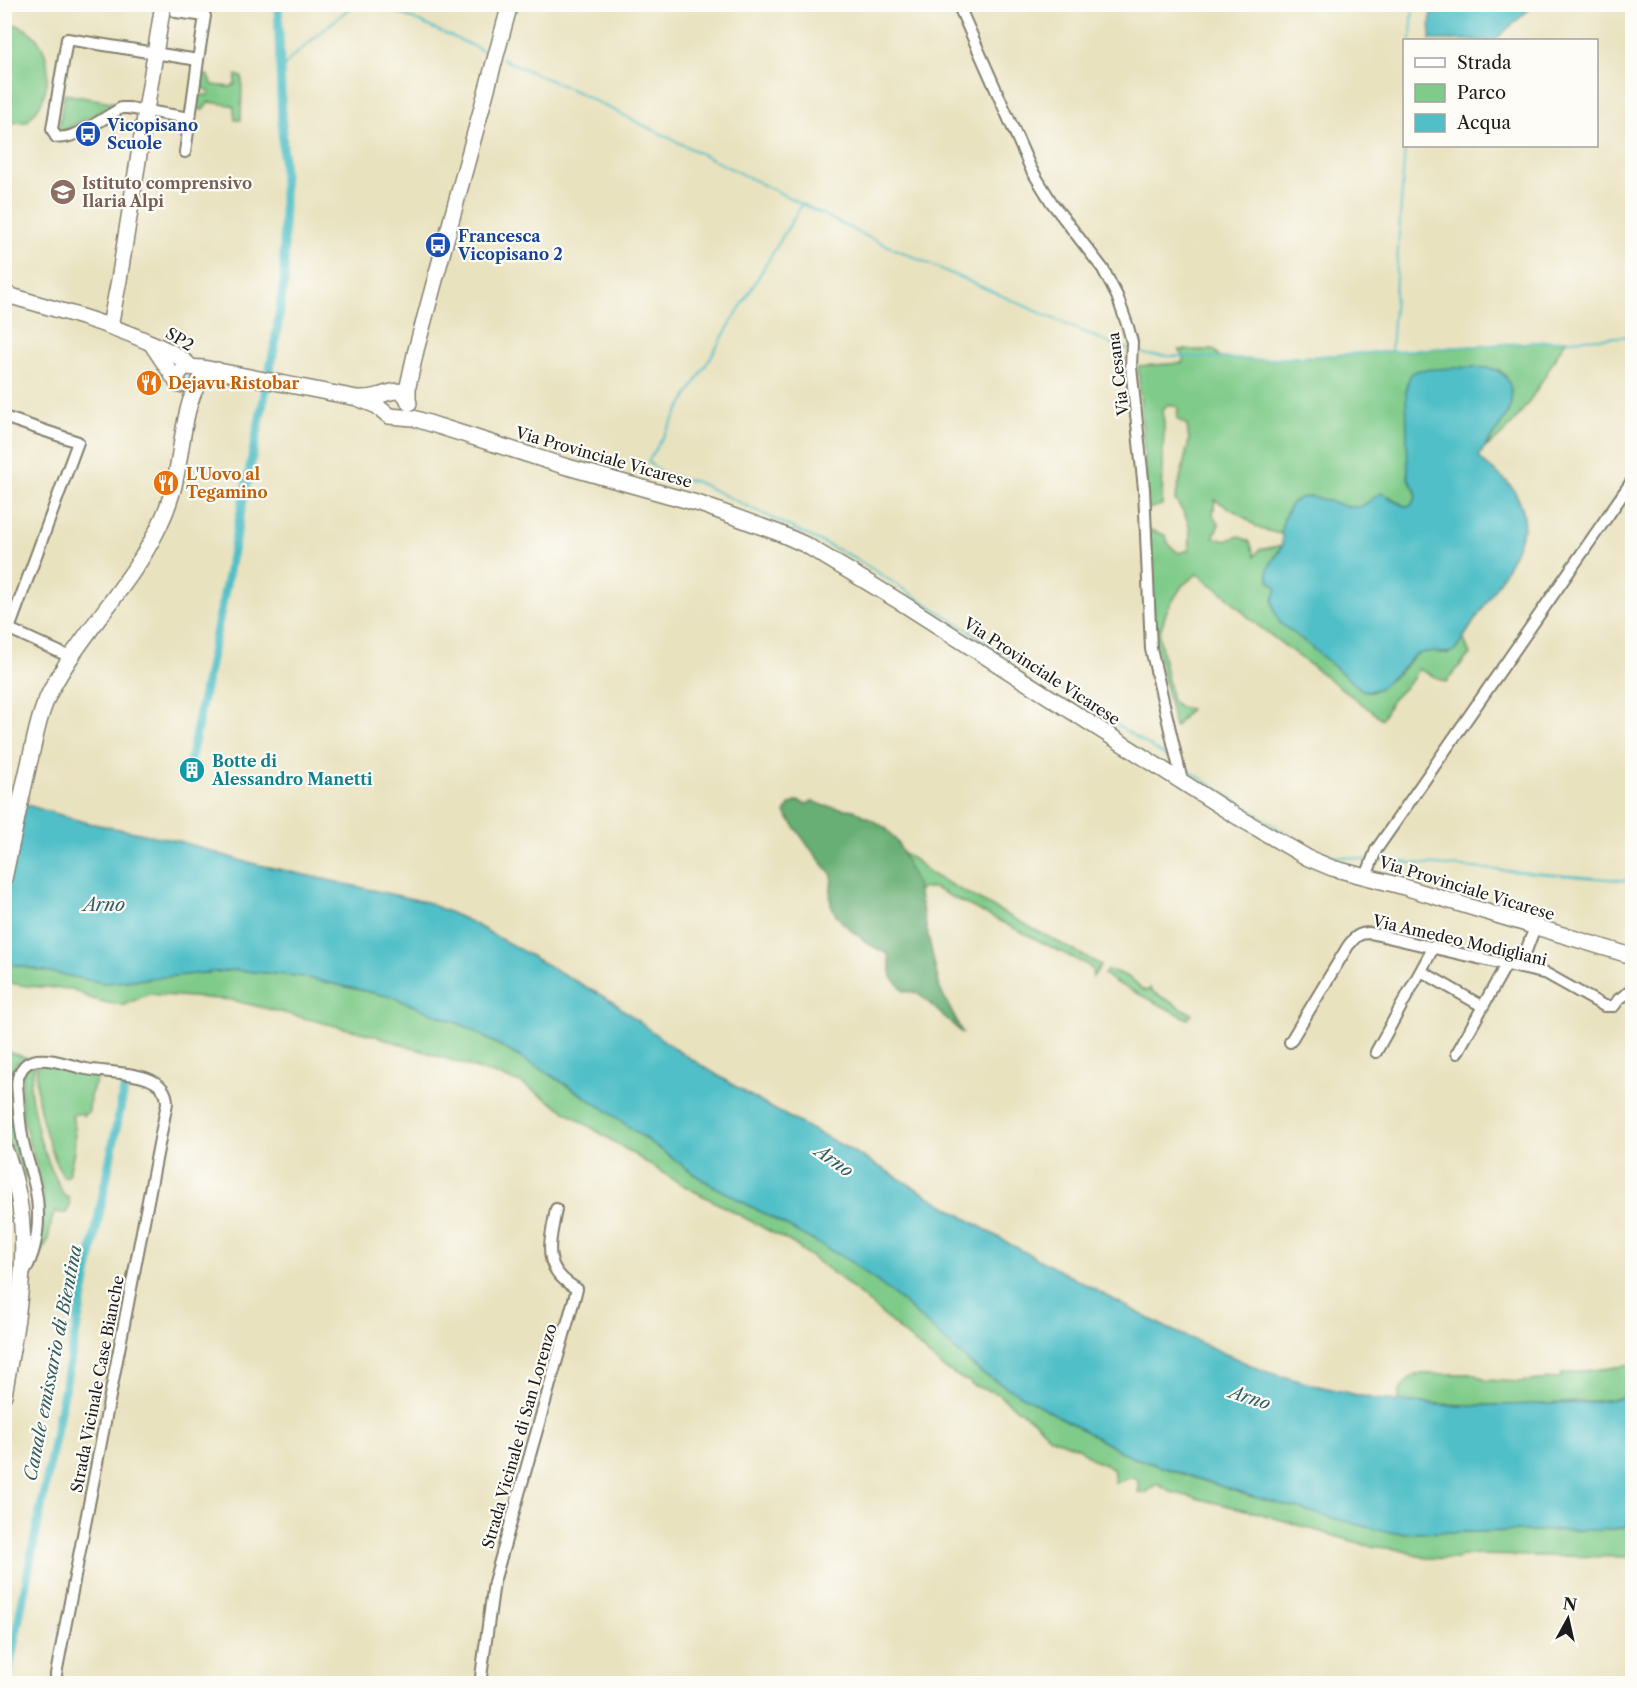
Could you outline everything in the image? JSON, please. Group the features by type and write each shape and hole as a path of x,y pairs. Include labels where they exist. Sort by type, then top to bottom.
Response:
{"main road":[{"path":"405,407 416,350 510,4"},
{"path":"110,326 155,53 169,8"},
{"name":"SP2","path":"4,294 110,326 151,343 175,354 196,375"},
{"name":"SP2","path":"151,343 179,385"},
{"path":"383,410 382,400 408,370 416,350"},
{"path":"186,421 178,372 184,367 196,375"},
{"name":"Via Provinciale Vicarese","path":"196,375 221,370 357,398 402,392 405,407 429,423 573,469 700,504 758,524 797,541 1178,768 1249,824 1308,858 1332,868 1632,956"},
{"path":"179,385 192,390 196,375"},
{"path":"4,879 43,709 50,691 70,657 130,575 160,526 178,471 196,375"},
{"name":"Via Provinciale Vicarese","path":"357,398 383,410 389,416 405,407"},
{"path":"4,1148 15,1175 20,1197 22,1276 4,1395"}],"street":[{"name":"Via Cesana","path":"958,4 1035,178 1095,257 1113,287 1128,327 1144,489 1151,649 1178,768"},
{"path":"169,8 205,16 185,152"},
{"path":"190,118 120,108 67,138 57,137 53,133 67,39 198,60"},
{"path":"4,429 7,417 78,442 7,628 70,657"},
{"path":"1366,877 1372,859 1632,481"},
{"path":"1520,968 1535,927"},
{"name":"Via Amedeo Modigliani","path":"1290,1042 1356,936 1370,933 1547,974 1604,1006 1614,1006 1619,999 1632,990"},
{"path":"1376,1052 1432,947"},
{"path":"1457,1053 1507,963"},
{"path":"1421,971 1482,1006"},
{"name":"Strada Vicinale Case Bianche","path":"22,1276 35,1249 38,1229 37,1197 20,1128 17,1082 23,1067 31,1062 43,1060 147,1078 164,1090 167,1103 56,1683"},
{"name":"Strada Vicinale di San Lorenzo","path":"480,1683 490,1602 498,1566 577,1289 560,1278 551,1262 549,1247 556,1209"}],"green space":[{"path":"5,22 30,32 44,51 47,63 47,76 41,103 27,122 5,123"},
{"path":"202,74 207,75 213,85 230,87 235,84 236,75 242,77 241,120 235,120 234,107 231,105 209,102 203,110 197,109 199,95 209,95 209,91 201,87"},
{"path":"64,94 112,102 108,107 62,131 59,128"},
{"path":"1566,340 1521,413 1498,438 1485,448 1507,415 1506,376 1499,370 1486,368 1407,382 1408,476 1416,494 1410,506 1404,506 1389,496 1358,507 1342,506 1319,498 1304,498 1296,502 1287,512 1281,534 1260,529 1215,500 1213,515 1219,524 1213,538 1227,540 1239,536 1250,542 1255,556 1259,550 1282,545 1270,565 1269,580 1277,589 1273,600 1274,610 1280,623 1362,690 1372,692 1398,673 1419,653 1451,651 1463,637 1470,654 1446,682 1418,669 1412,680 1393,699 1382,719 1252,621 1227,596 1197,574 1182,586 1167,610 1159,635 1172,701 1180,707 1190,709 1175,727 1154,639 1150,530 1165,535 1170,546 1179,553 1189,550 1188,524 1175,500 1189,441 1187,425 1177,419 1178,407 1168,404 1162,410 1164,423 1162,505 1148,509 1138,366 1182,363 1184,357 1179,350 1214,350 1220,358 1255,360"},
{"path":"798,801 806,804 813,801 825,806 854,810 886,828 898,843 917,886 940,989 963,1034 918,993 904,991 892,977 888,954 846,926 833,911 830,897 832,875 785,813 789,805"},
{"path":"902,852 918,862 929,873 1101,965 1093,977 1089,966 934,888 923,888 918,891"},
{"path":"5,963 104,983 235,970 298,976 392,997 465,1026 546,1072 603,1108 703,1180 850,1261 896,1296 980,1372 1129,1456 1250,1496 1390,1533 1600,1530 1632,1527 1632,1557 1461,1555 1457,1559 1426,1558 1400,1550 1365,1545 1258,1513 1171,1492 1156,1484 1146,1493 1138,1492 1138,1480 1133,1477 1115,1483 1113,1468 1093,1460 1079,1448 1049,1437 1039,1425 996,1393 972,1385 969,1381 942,1367 844,1281 792,1243 679,1183 521,1083 376,1036 232,1000 149,994 124,1005 89,998 73,989 5,982"},
{"path":"1108,970 1127,976 1141,989 1147,991 1150,988 1151,991 1192,1014 1188,1019 1113,981 1104,974"},
{"path":"4,1051 28,1058 19,1061 12,1070 8,1094 8,1105 26,1170 25,1178 5,1135"},
{"path":"38,1063 99,1074 90,1096 89,1111 83,1116 82,1113 72,1115 74,1146 68,1176 63,1177 52,1152 43,1121 37,1090"},
{"path":"35,1064 30,1085 40,1140 64,1196 69,1198 70,1202 66,1213 59,1213 56,1210 54,1213 47,1242 39,1258 44,1205 40,1181 26,1133 21,1100 25,1068"},
{"path":"1632,1365 1632,1397 1545,1404 1487,1405 1400,1401 1399,1398 1403,1386 1415,1374 1475,1374 1485,1380 1520,1382 1560,1378 1562,1374"}],"water":[{"path":"1431,4 1534,5 1496,39 1430,39"},
{"path":"1489,368 1500,372 1510,386 1510,406 1507,415 1479,457 1515,492 1524,514 1521,536 1496,588 1455,651 1419,653 1381,687 1371,691 1362,690 1280,623 1274,610 1273,600 1277,589 1270,581 1268,569 1282,545 1281,531 1287,510 1295,501 1303,497 1358,507 1382,493 1404,506 1410,506 1416,494 1408,476 1406,392 1410,374 1419,370"},
{"name":"Arno","path":"20,803 84,822 179,841 242,861 426,902 469,921 613,1002 675,1049 764,1104 856,1153 1008,1243 1165,1327 1264,1371 1375,1399 1454,1406 1582,1403 1632,1397 1632,1527 1600,1530 1390,1533 1250,1496 1129,1456 980,1372 896,1296 850,1261 703,1180 603,1108 546,1072 465,1026 392,997 298,976 235,970 104,983 5,963 5,805"}],"waterway":[{"name":"Canale emissario di Bientina","path":"190,762 275,344 284,282 284,181 278,4"},
{"path":"280,73 291,58 354,4"},
{"path":"379,4 491,54"},
{"path":"1411,39 1413,4"},
{"path":"502,59 577,92 868,237 1109,343 1128,349"},
{"path":"1391,351 1405,147"},
{"path":"802,204 648,462 664,474 697,482 855,558 1172,760"},
{"path":"1136,351 1148,355 1255,360 1632,336"},
{"path":"1182,766 1308,848 1334,856 1370,860"},
{"path":"1375,860 1632,881"},
{"name":"Canale emissario di Bientina","path":"6,1684 125,1084"}],"place":[{"name":"Vicopisano Scuole","path":"88,134"},
{"name":"Istituto comprensivo Ilaria Alpi","path":"63,192"},
{"name":"Francesca Vicopisano 2","path":"438,245"},
{"name":"Dejavu Ristobar","path":"149,383"},
{"name":"L'Uovo al Tegamino","path":"166,483"},
{"name":"Botte di Alessandro Manetti","path":"192,770"}]}
